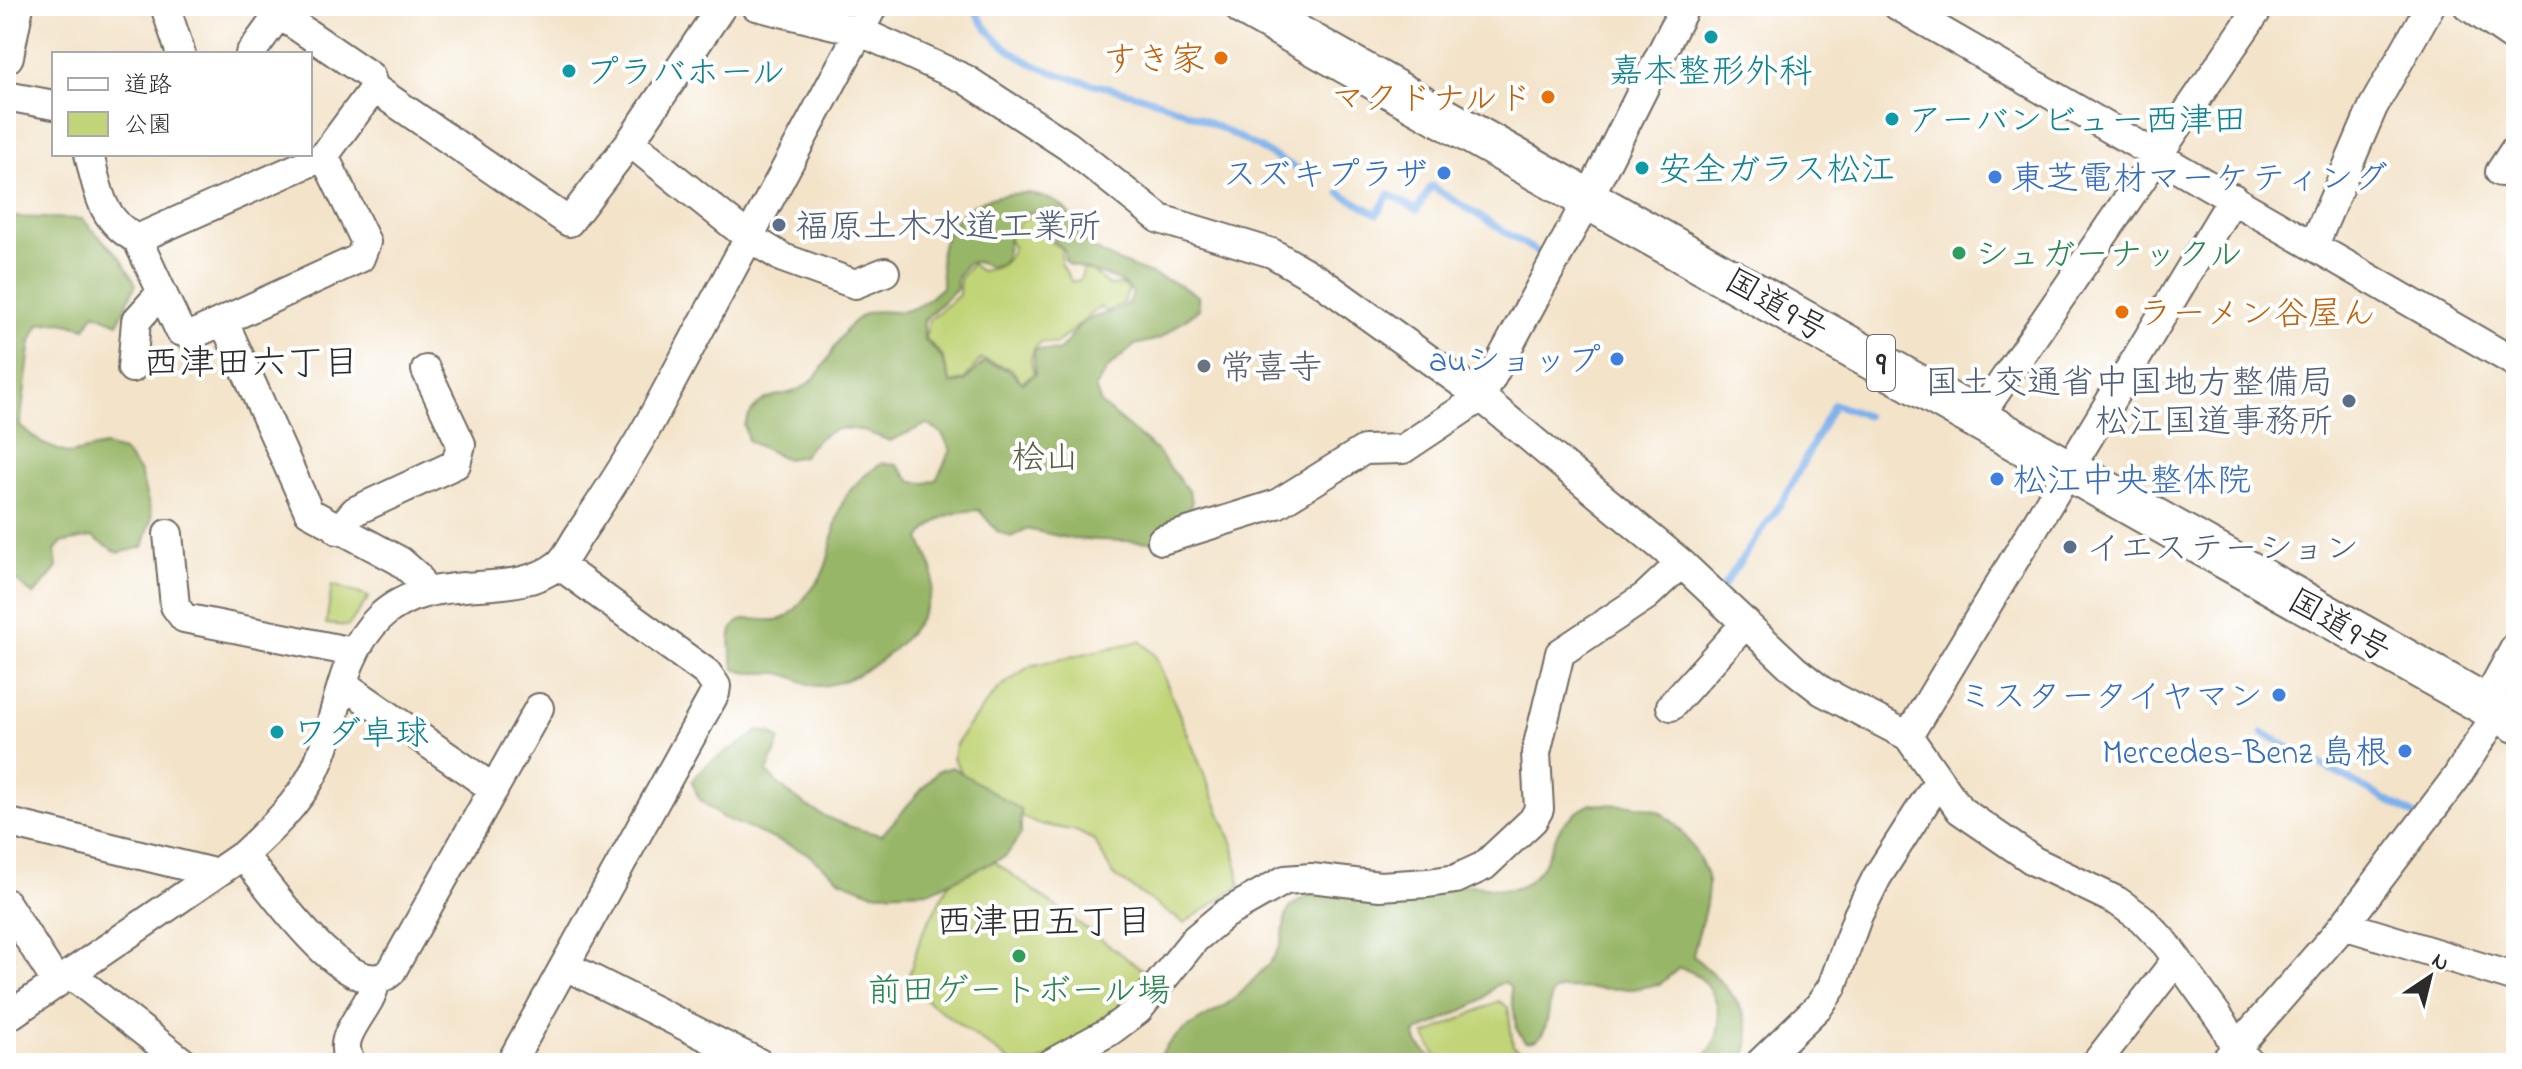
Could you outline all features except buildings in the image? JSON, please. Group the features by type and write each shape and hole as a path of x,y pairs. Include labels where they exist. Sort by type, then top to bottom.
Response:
{"highway":[{"name":"国道9号","path":"1245,6 1589,197 2499,713"}],"main road":[{"path":"6,56 16,6"}],"street":[{"path":"165,6 180,52"},
{"path":"251,52 282,10 370,76 374,88 569,222 630,142 722,6"},
{"path":"756,6 869,13 1068,146 1160,219 1289,261 1481,397 1681,563 1822,691 1908,736 1919,747 1938,782 1960,810 2034,861 2128,908 2156,932 2225,1026 2237,1058"},
{"path":"1162,540 1277,504 1364,450 1403,449 1481,397 1589,197 1685,6"},
{"path":"1898,6 2516,363"},
{"path":"1978,418 2260,6"},
{"path":"2314,245 2373,107 2430,6"},
{"path":"2468,6 2516,39"},
{"path":"6,1018 243,855 271,828 310,780 353,652 365,634 393,606 447,587 528,579 559,565 636,447 869,13"},
{"path":"137,239 324,156 374,88"},
{"path":"6,96 52,105"},
{"path":"630,142 747,236 783,258 855,284 885,272"},
{"path":"2500,172 2516,148"},
{"path":"89,156 102,208 120,230 137,239 180,331 186,335 224,322 360,258 366,242 324,156"},
{"path":"1908,736 2233,198"},
{"path":"132,368 136,321 161,293"},
{"path":"224,322 309,512 400,561 417,576 425,593"},
{"path":"338,530 355,511 456,464 461,444 426,370"},
{"path":"168,534 175,606 184,618 353,652"},
{"path":"1052,1063 1110,1031 1138,1010 1195,939 1225,914 1285,880 1311,878 1380,886 1428,883 1456,879 1484,866 1533,820 1539,809 1536,753 1560,653 1646,596 1681,563"},
{"path":"520,1063 513,1059 713,701 716,686 707,673 559,565"},
{"path":"1671,706 1746,623"},
{"path":"2237,1058 2456,778 2499,713 2516,646"},
{"path":"343,684 494,789"},
{"path":"243,855 329,959 368,981 375,981 391,972 539,708"},
{"path":"1760,1063 1819,1006 1832,987 1858,915 1877,877 1938,782"},
{"path":"6,822 214,873"},
{"path":"6,903 64,978 171,1060"},
{"path":"2344,925 2516,978"},
{"path":"2096,1063 2177,959"},
{"path":"566,966 759,1063"},
{"path":"352,1063 347,1056 346,1040 373,992 375,981"}],"green space":[{"name":"桧山","path":"1027,193 1056,203 1070,215 1078,236 1094,248 1198,296 1199,309 1159,339 1135,345 1108,368 1095,388 1101,404 1156,450 1189,492 1192,501 1187,516 1153,542 1072,539 1026,529 1011,537 997,531 979,510 953,514 938,520 920,539 933,574 930,597 921,616 909,634 875,664 856,676 818,686 783,674 748,673 735,669 731,654 732,631 741,621 781,619 798,606 825,569 839,513 854,485 882,463 897,465 912,482 936,480 951,450 942,434 927,424 890,441 854,429 833,431 813,444 803,456 786,459 748,441 744,425 759,403 792,392 811,381 843,333 859,317 873,311 909,310 931,297 942,287 941,250 953,223 973,205","holes":["1041,211 1051,218 1054,241 1065,251 1065,260 1122,283 1133,293 1130,300 1115,311 1085,322 1058,351 1034,349 1035,374 1023,383 1009,370 984,362 965,381 951,384 941,356 924,339 924,320 957,288 956,279 967,263 976,262 991,267 1003,263 1011,228 1019,216"]},
{"path":"1041,213 1049,221 1046,239 1062,249 1061,263 1072,282 1080,280 1084,269 1090,269 1109,286 1122,285 1129,290 1122,304 1106,312 1100,307 1056,344 1041,342 1032,356 1034,374 1021,382 1012,369 981,359 964,380 951,383 942,355 925,338 929,320 959,295 960,278 971,264 981,271 1002,265 1013,247 1008,239 1014,229 1025,219"},
{"path":"6,217 82,219 121,258 136,284 118,323 94,313 86,328 62,322 39,324 31,341 20,426 43,444 69,454 104,446 123,451 140,472 152,517 143,547 118,553 92,537 61,543 55,550 57,568 34,595 6,572"},
{"path":"332,585 369,597 348,626 326,624"},
{"path":"1140,641 1155,655 1234,847 1240,886 1184,923 1113,875 1094,840 1076,831 1035,823 1012,812 970,786 953,758 955,746 966,728 999,688 1030,666"},
{"path":"758,731 771,733 780,740 767,773 793,796 833,820 882,835 938,771 952,767 1021,810 1021,834 1006,856 931,891 874,893 841,880 805,852 721,817 699,799 692,781 714,760"},
{"path":"1591,804 1638,806 1662,814 1682,832 1698,856 1707,878 1708,892 1693,956 1728,991 1745,1018 1747,1047 1741,1063 1693,1063 1706,1054 1714,1042 1718,1012 1706,984 1694,974 1679,968 1660,984 1633,989 1561,988 1552,993 1543,1032 1533,1041 1525,1041 1517,1030 1510,986 1504,982 1495,986 1480,1002 1415,1033 1417,1043 1437,1063 1157,1063 1173,1039 1231,1001 1264,969 1281,944 1287,913 1301,899 1316,892 1412,885 1450,884 1514,889 1528,882 1539,871 1565,823"},
{"name":"前田ゲートボール場","path":"970,844 1151,976 1135,998 1079,1043 1036,1063 1012,1063 906,985 921,936"},
{"path":"1499,1001 1508,1007 1513,1046 1521,1051 1522,1063 1438,1060 1425,1035"}],"waterway":[{"path":"973,6 988,30 1007,48 1029,62 1175,108 1233,134 1307,174"},
{"path":"1340,193 1377,214 1389,194 1417,210 1431,186 1547,258"},
{"path":"1721,589 1784,499 1834,404 1866,416"},
{"path":"2263,733 2414,815"}],"place":[{"name":"嘉本整形外科","path":"1711,37"},
{"name":"すき家","path":"1221,58"},
{"name":"プラバホール","path":"569,71"},
{"name":"マクドナルド","path":"1548,97"},
{"name":"アーバンビュー西津田","path":"1892,119"},
{"name":"安全ガラス松江","path":"1642,168"},
{"name":"スズキプラザ","path":"1444,173"},
{"name":"東芝電材マーケティング","path":"1995,177"},
{"name":"福原土木水道工業所","path":"779,225"},
{"name":"シュガーナックル","path":"1959,253"},
{"name":"ラーメン谷屋ん","path":"2122,312"},
{"name":"auショップ","path":"1617,359"},
{"name":"常喜寺","path":"1204,366"},
{"name":"国土交通省中国地方整備局 松江国道事務所","path":"2349,401"},
{"name":"松江中央整体院","path":"1997,479"},
{"name":"イエステーション","path":"2070,547"},
{"name":"ミスタータイヤマン","path":"2279,695"},
{"name":"ワダ卓球","path":"277,732"},
{"name":"Mercedes-Benz 島根","path":"2405,751"},
{"name":"前田ゲートボール場","path":"1019,956"}],"district":[{"name":"西津田六丁目","path":"251,361"},
{"name":"西津田五丁目","path":"1044,920"}]}
